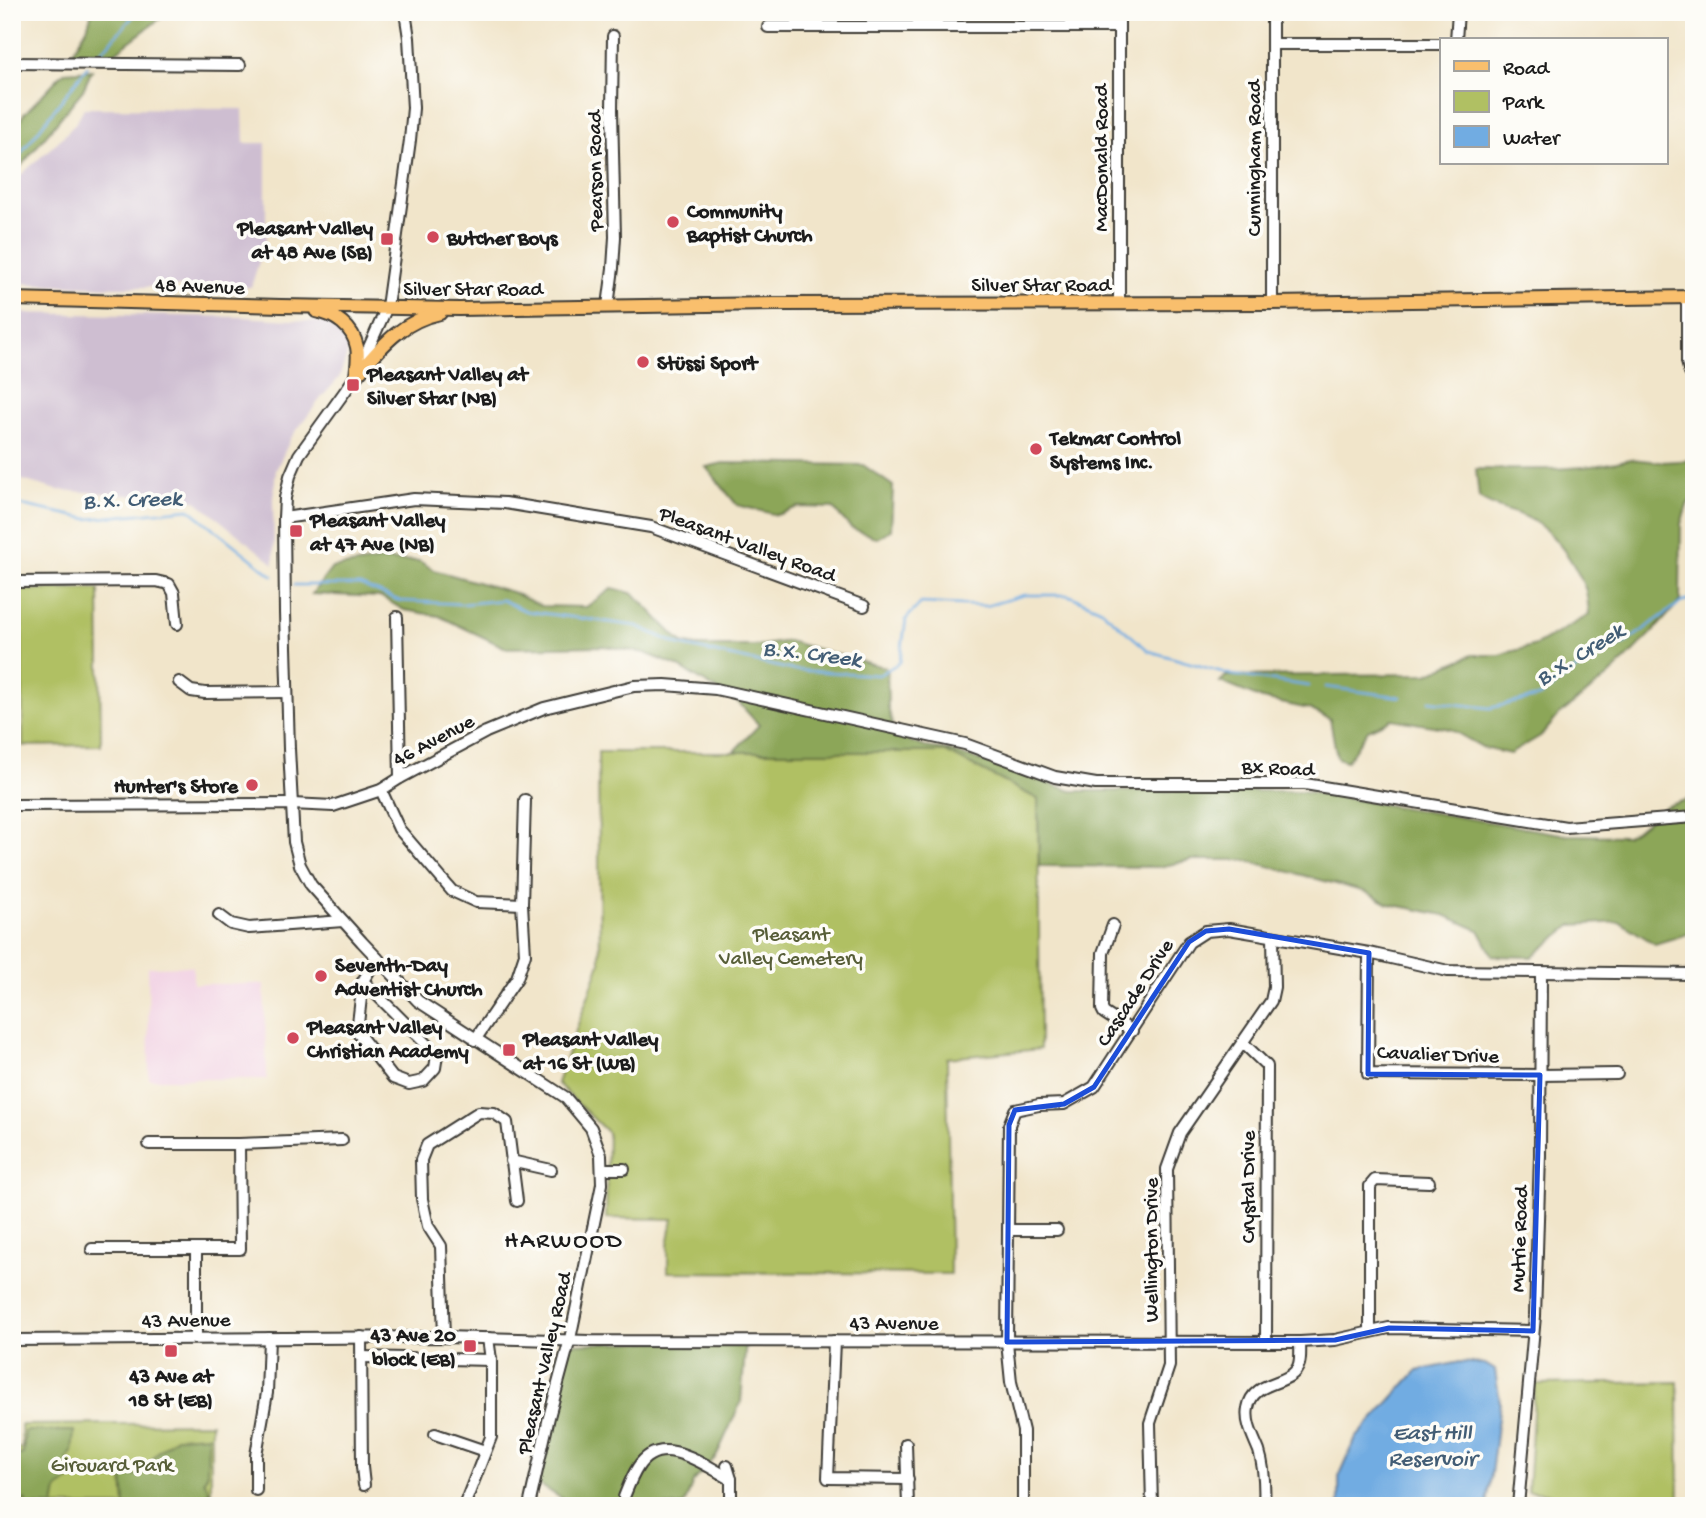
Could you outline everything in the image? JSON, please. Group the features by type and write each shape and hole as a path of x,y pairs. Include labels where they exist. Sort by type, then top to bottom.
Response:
{"main road":[{"name":"Silver Star Road","path":"387,307 459,309 775,304 1272,303 1690,297"},
{"name":"48 Avenue","path":"12,299 387,307"},
{"path":"281,306 325,313 345,324 354,335 358,349 356,376"},
{"path":"356,376 378,349 412,322 425,316 459,309"}],"street":[{"name":"Pleasant Valley Road","path":"405,12 410,38 413,108 387,307 356,376 299,455 285,498 287,692 295,842 300,865 311,885 418,1001 565,1097 591,1128 601,1155 603,1184 570,1339 529,1506"},
{"name":"MacDonald Road","path":"1119,12 1119,304"},
{"name":"Cunningham Road","path":"1272,12 1272,303"},
{"path":"1456,38 1458,12"},
{"path":"768,27 1119,27"},
{"name":"Pearson Road","path":"608,306 614,268 615,237 613,36"},
{"path":"1273,44 1440,44"},
{"path":"12,63 240,65"},
{"path":"1690,297 1687,362 1690,373 1694,376"},
{"name":"Pleasant Valley Road","path":"284,518 414,499 505,503 651,527 864,606"},
{"path":"12,582 156,581 169,584 174,593 177,624"},
{"path":"397,617 400,778"},
{"path":"179,682 191,691 205,693 287,692"},
{"name":"46 Avenue","path":"12,805 333,806 381,790 486,732 544,708 634,687 664,685 716,689 866,722"},
{"name":"Bx Road","path":"866,722 965,744 1055,777 1096,784 1305,785 1566,827 1694,817"},
{"path":"381,790 399,830 452,891 476,902 522,904"},
{"path":"475,1040 517,978 524,954 522,904 525,800"},
{"path":"219,915 231,924 249,928 343,921"},
{"path":"1112,925 1103,953 1102,1009 1132,1031"},
{"name":"Cascade Drive","path":"1023,1506 1023,1431 1011,1382 1007,1342 1009,1125 1015,1110 1064,1104 1094,1087 1189,942 1206,932 1229,929 1369,953 1448,971 1694,974"},
{"name":"Wellington Drive","path":"1152,1506 1150,1423 1169,1366 1167,1169 1180,1133 1271,1002 1274,987 1273,937"},
{"name":"Cavalier Drive","path":"1369,953 1368,1074 1540,1075"},
{"path":"362,981 437,1055 435,1068 423,1081 409,1084 393,1078 357,1032 362,981 377,958"},
{"name":"Mutrie Road","path":"1518,1506 1535,1316 1541,973"},
{"name":"Crystal Drive","path":"1244,1043 1267,1066 1266,1341"},
{"path":"1540,1075 1617,1074"},
{"path":"444,1337 441,1246 428,1226 422,1199 421,1160 427,1145 479,1111 494,1112 506,1122 517,1201"},
{"path":"149,1144 342,1140"},
{"path":"92,1249 240,1249 239,1144"},
{"path":"512,1161 551,1170"},
{"path":"603,1169 624,1169"},
{"path":"1370,1332 1370,1185 1374,1181 1429,1182"},
{"path":"1008,1230 1057,1230"},
{"path":"196,1250 196,1338"},
{"name":"43 Avenue","path":"12,1340 444,1337 1300,1342 1335,1339 1389,1328 1533,1331"},
{"path":"361,1337 364,1485"},
{"path":"256,1490 256,1455 267,1393 269,1338"},
{"path":"464,1506 491,1437 491,1360 488,1338"},
{"path":"834,1341 828,1478 908,1479"},
{"path":"1264,1506 1260,1454 1249,1424 1248,1408 1252,1397 1262,1387 1291,1375 1299,1365 1300,1342"},
{"path":"361,1357 491,1360"},
{"path":"435,1434 485,1451"},
{"path":"906,1444 908,1506"},
{"path":"624,1497 639,1466 651,1454 667,1450 678,1452 731,1479"},
{"path":"727,1466 731,1479 731,1506"}],"highlighted area":[{"path":"1229,929 1369,953 1368,1074 1540,1075 1533,1331 1389,1328 1335,1340 1007,1342 1009,1125 1015,1110 1064,1104 1094,1087 1189,942 1206,931"}],"shaded area":[{"path":"84,108 243,109 244,143 266,143 266,240 251,287 110,287 12,283 12,183 64,136"},
{"path":"12,313 243,317 322,322 337,326 345,334 349,344 339,378 291,438 276,470 273,500 274,564 195,500 57,490 12,477"},
{"path":"193,966 193,984 264,984 267,1079 149,1079 148,967"}],"green space":[{"path":"92,12 169,12 113,54 69,58 87,28"},
{"path":"92,70 83,90 12,174 12,134 23,115 64,72"},
{"path":"1630,459 1661,462 1694,460 1694,500 1688,503 1681,524 1680,601 1609,676 1559,715 1542,735 1510,754 1484,748 1450,729 1392,719 1368,730 1347,761 1337,758 1330,719 1309,709 1262,699 1220,682 1226,676 1427,674 1472,655 1499,655 1536,645 1589,615 1585,588 1570,559 1539,524 1479,498 1476,469 1573,468"},
{"path":"723,463 863,465 893,486 891,530 877,538 851,528 833,508 798,507 777,515 737,505 706,467"},
{"path":"383,560 419,561 434,570 512,592 541,606 586,607 613,588 634,594 682,643 696,646 757,646 788,641 887,668 888,707 893,727 906,740 925,747 947,750 1072,791 1303,791 1567,835 1626,836 1665,807 1694,797 1694,932 1655,944 1620,922 1572,925 1532,957 1493,956 1479,930 1444,915 1389,904 1366,892 1245,860 1191,860 1159,867 1039,866 1038,799 946,752 733,752 759,725 739,703 677,666 645,653 604,646 506,648 439,616 404,610 381,597 312,594 332,568"},
{"path":"99,589 101,745 23,746 21,590"},
{"name":"Pleasant Valley Cemetery","path":"598,752 946,752 1038,799 1040,1049 947,1058 950,1274 668,1272 668,1245 673,1219 606,1218 608,1133 557,1083 600,963"},
{"path":"746,1339 741,1402 716,1457 693,1482 682,1506 596,1506 564,1500 537,1483 565,1344"},
{"path":"1678,1382 1679,1506 1551,1506 1552,1494 1528,1491 1535,1384"},
{"name":"Girouard Park","path":"211,1423 211,1506 12,1506 12,1449 22,1448 21,1425"},
{"path":"25,1431 74,1431 72,1452 67,1459 76,1474 57,1490 54,1506 28,1506 25,1500 12,1502 12,1457 23,1454"},
{"path":"208,1435 207,1475 204,1480 209,1490 207,1504 125,1506 123,1477 141,1474 157,1453 176,1437"}],"water":[{"name":"East Hill Reservoir","path":"1460,1362 1485,1364 1495,1370 1500,1402 1487,1506 1339,1506 1339,1477 1356,1438 1417,1371"}],"waterway":[{"name":"B.X. Creek","path":"94,60 137,12"},
{"name":"B.X. Creek","path":"12,165 87,67"},
{"name":"B.X. Creek","path":"12,503 88,519 189,509 273,576"},
{"name":"B.X. Creek","path":"294,585 360,585 400,601 463,604 502,600 526,611 637,626 679,645 793,670 879,675 900,662 906,619 921,603 986,606 1024,595 1068,595 1100,609 1149,651 1232,675 1309,686"},
{"name":"B.X. Creek","path":"1429,701 1490,708 1539,697 1590,659 1628,641 1680,603 1694,598"},
{"name":"B.X. Creek","path":"1326,687 1401,697"}],"place":[{"name":"Community Baptist Church","path":"673,222"},
{"name":"Butcher Boys","path":"433,237"},
{"name":"Pleasant Valley at 48 Ave (SB)","path":"387,239"},
{"name":"Stüssi Sport","path":"643,362"},
{"name":"Pleasant Valley at Silver Star (NB)","path":"353,385"},
{"name":"Tekmar Control Systems Inc.","path":"1036,449"},
{"name":"Pleasant Valley at 47 Ave (NB)","path":"296,531"},
{"name":"Hunter's Store","path":"252,785"},
{"name":"Seventh-Day Adventist Church","path":"321,976"},
{"name":"Pleasant Valley Christian Academy","path":"293,1038"},
{"name":"Pleasant Valley at 16 St (WB)","path":"509,1050"},
{"name":"43 Ave 20 block (EB)","path":"470,1346"},
{"name":"43 Ave at 18 St (EB)","path":"171,1351"}],"district":[{"name":"HARWOOD","path":"564,1239"}]}
